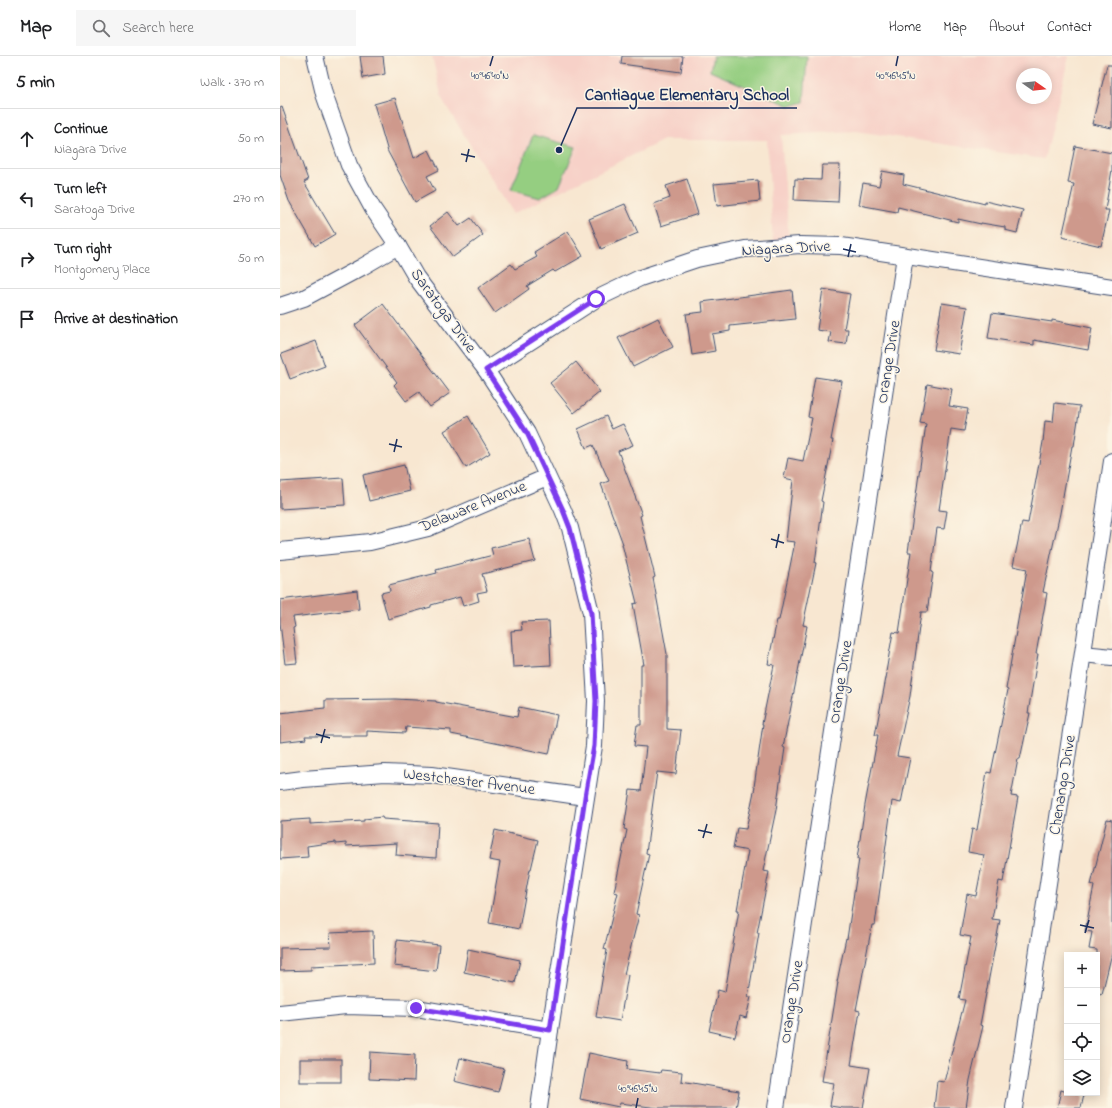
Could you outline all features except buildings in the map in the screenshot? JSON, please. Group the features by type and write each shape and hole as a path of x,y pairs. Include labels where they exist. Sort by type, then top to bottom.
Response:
{"street":[{"name":"Saratoga Drive","path":"315,56 324,94 350,165 373,209 398,246 416,278 486,370 527,433 570,528 591,613 596,701 594,746 585,797 539,1108"},
{"name":"Niagara Drive","path":"486,370 596,299 640,278 697,259 745,249 800,245 841,246 1112,287"},
{"path":"280,306 304,298 398,246"},
{"name":"Orange Drive","path":"776,1108 905,256"},
{"name":"Chenango Drive","path":"1014,1108 1112,461"},
{"name":"Delaware Avenue","path":"280,551 370,542 428,528 547,477"},
{"path":"1083,654 1112,658"},
{"name":"Westchester Avenue","path":"280,782 385,773 432,775 585,797"},
{"path":"280,1013 346,1006 416,1008 550,1030"}],"shaded area":[{"path":"432,56 1069,56 1044,159 856,131 781,135 789,241 773,243 767,140 664,140 513,214 442,99"}],"green space":[{"path":"713,56 807,56 804,102 790,106 710,71"},
{"path":"533,135 576,147 559,187 540,198 511,190"}],"place":[{"name":"Cantiague Elementary School","path":"559,150"}],"route":[{"path":"416,1008 550,1030 594,746 596,701 591,613 570,528 563,510 527,433 486,370 596,299"}]}
